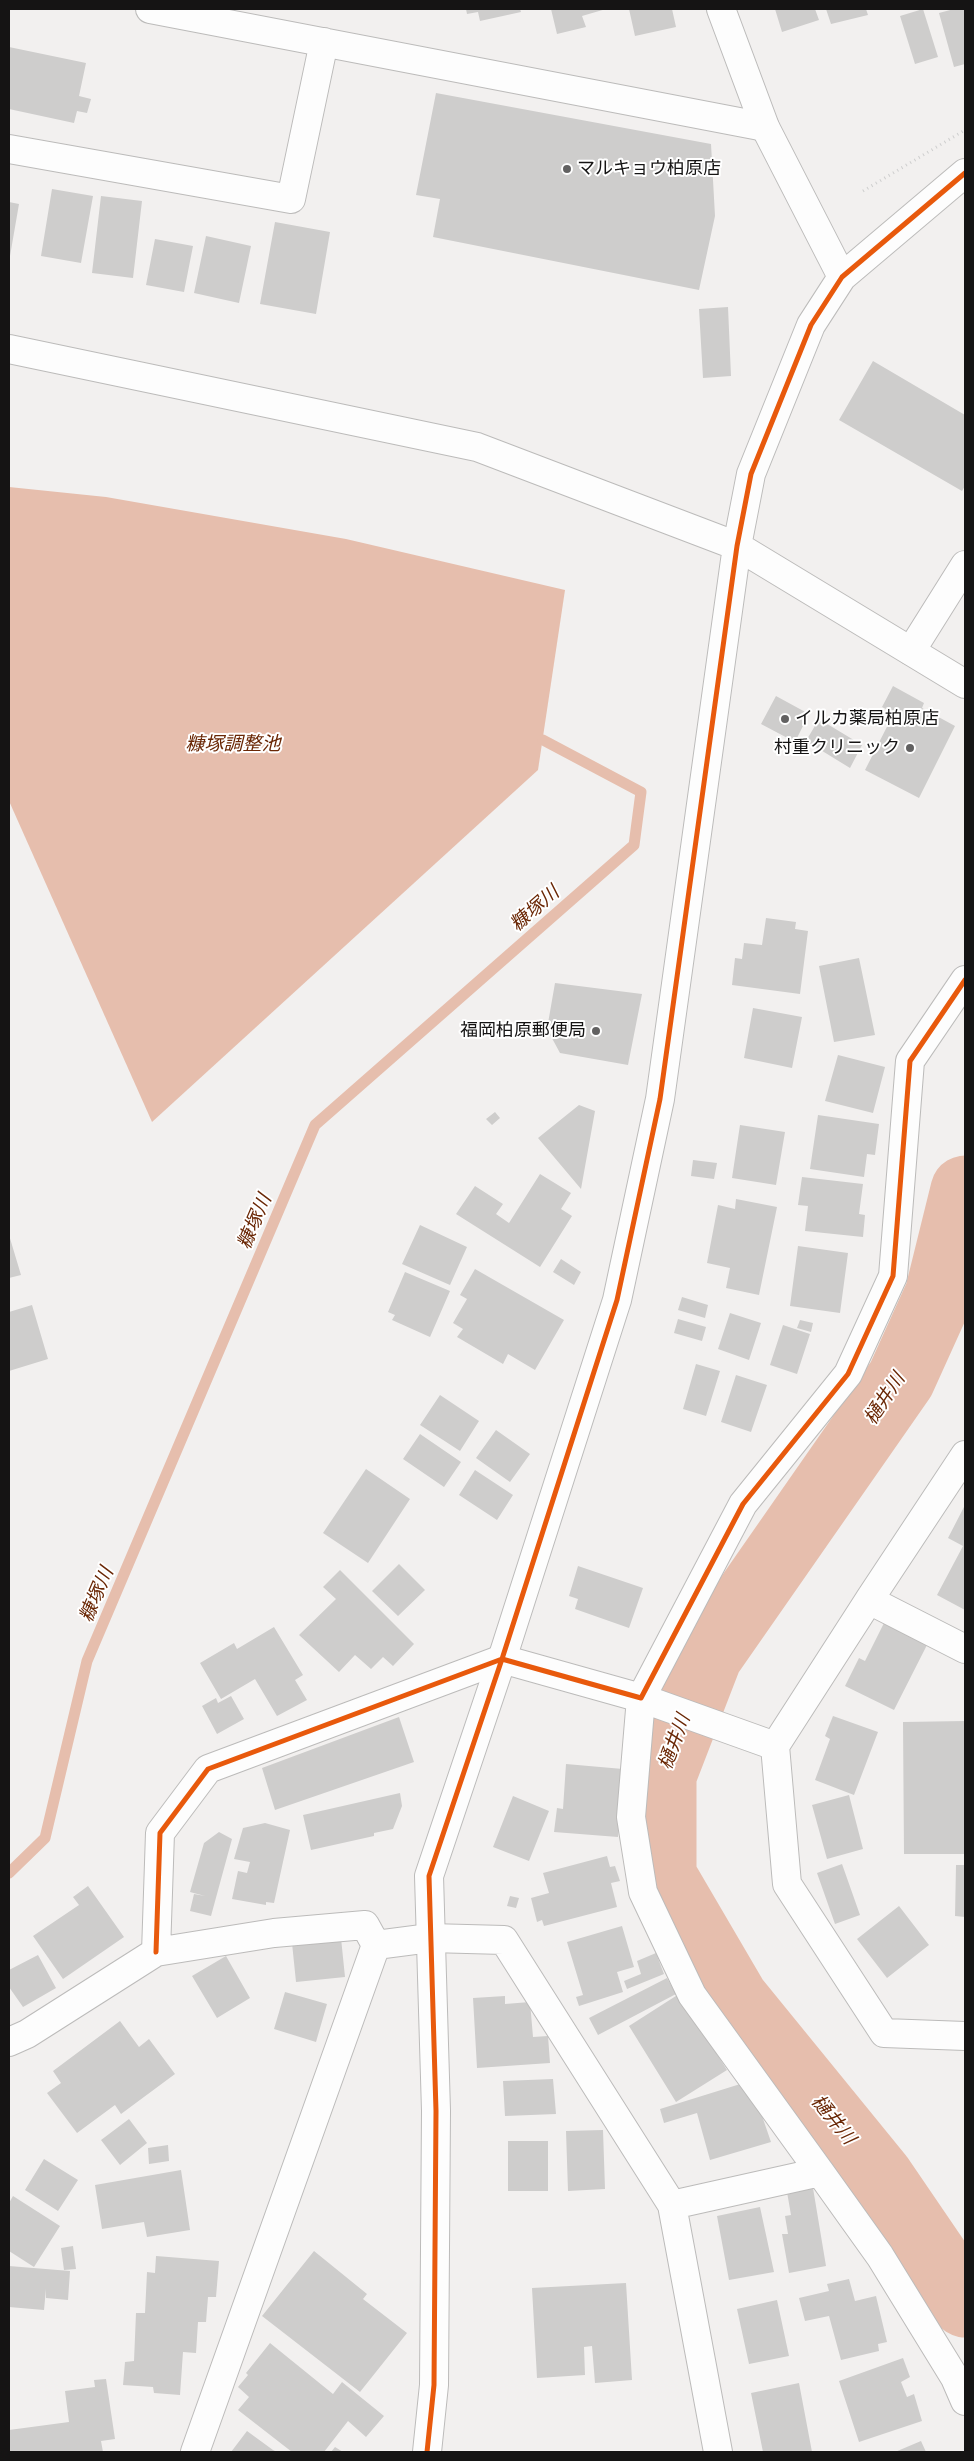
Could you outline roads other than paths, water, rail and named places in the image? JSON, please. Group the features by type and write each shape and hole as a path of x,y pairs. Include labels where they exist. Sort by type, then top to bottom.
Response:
{"street":[{"path":"150,9 765,127"},
{"path":"721,9 765,127 842,277"},
{"path":"9,149 291,199 324,42"},
{"path":"427,2452 434,2385 436,2121 428,1876 502,1659 617,1300 660,1099 737,546 751,474 811,325 842,277 965,173"},
{"path":"9,349 477,447 737,546 965,684"},
{"path":"911,651 965,566"},
{"path":"965,980 910,1061 893,1276 848,1374 743,1504 651,1702 632,1817 643,1892 692,1995 880,2256 955,2378 965,2401"},
{"path":"965,1454 775,1746 787,1884 884,2034 965,2036"},
{"path":"869,1600 965,1649"},
{"path":"156,1952 160,1833 208,1768 502,1659 651,1702 775,1746"},
{"path":"9,2042 27,2034 156,1952 274,1933 365,1925 376,1945 195,2452"},
{"path":"376,1945 430,1938 504,1940 672,2205 718,2452"},
{"path":"672,2205 820,2172"}],"water":[{"name":"糠塚調整池","path":"9,487 106,497 346,539 565,590 538,770 152,1122 9,801"}],"waterway":[{"name":"糠塚川","path":"9,1873 45,1838 87,1661 315,1125 634,845 641,792 543,740"},
{"name":"樋井川","path":"965,1190 939,1295 901,1379 708,1656 662,1775 662,1876 734,1999 879,2177 965,2303"}],"place":[{"name":"マルキョウ柏原店","path":"567,169"},
{"name":"イルカ薬局柏原店","path":"785,719"},
{"name":"村重クリニック","path":"910,748"},
{"name":"福岡柏原郵便局","path":"596,1031"}]}
